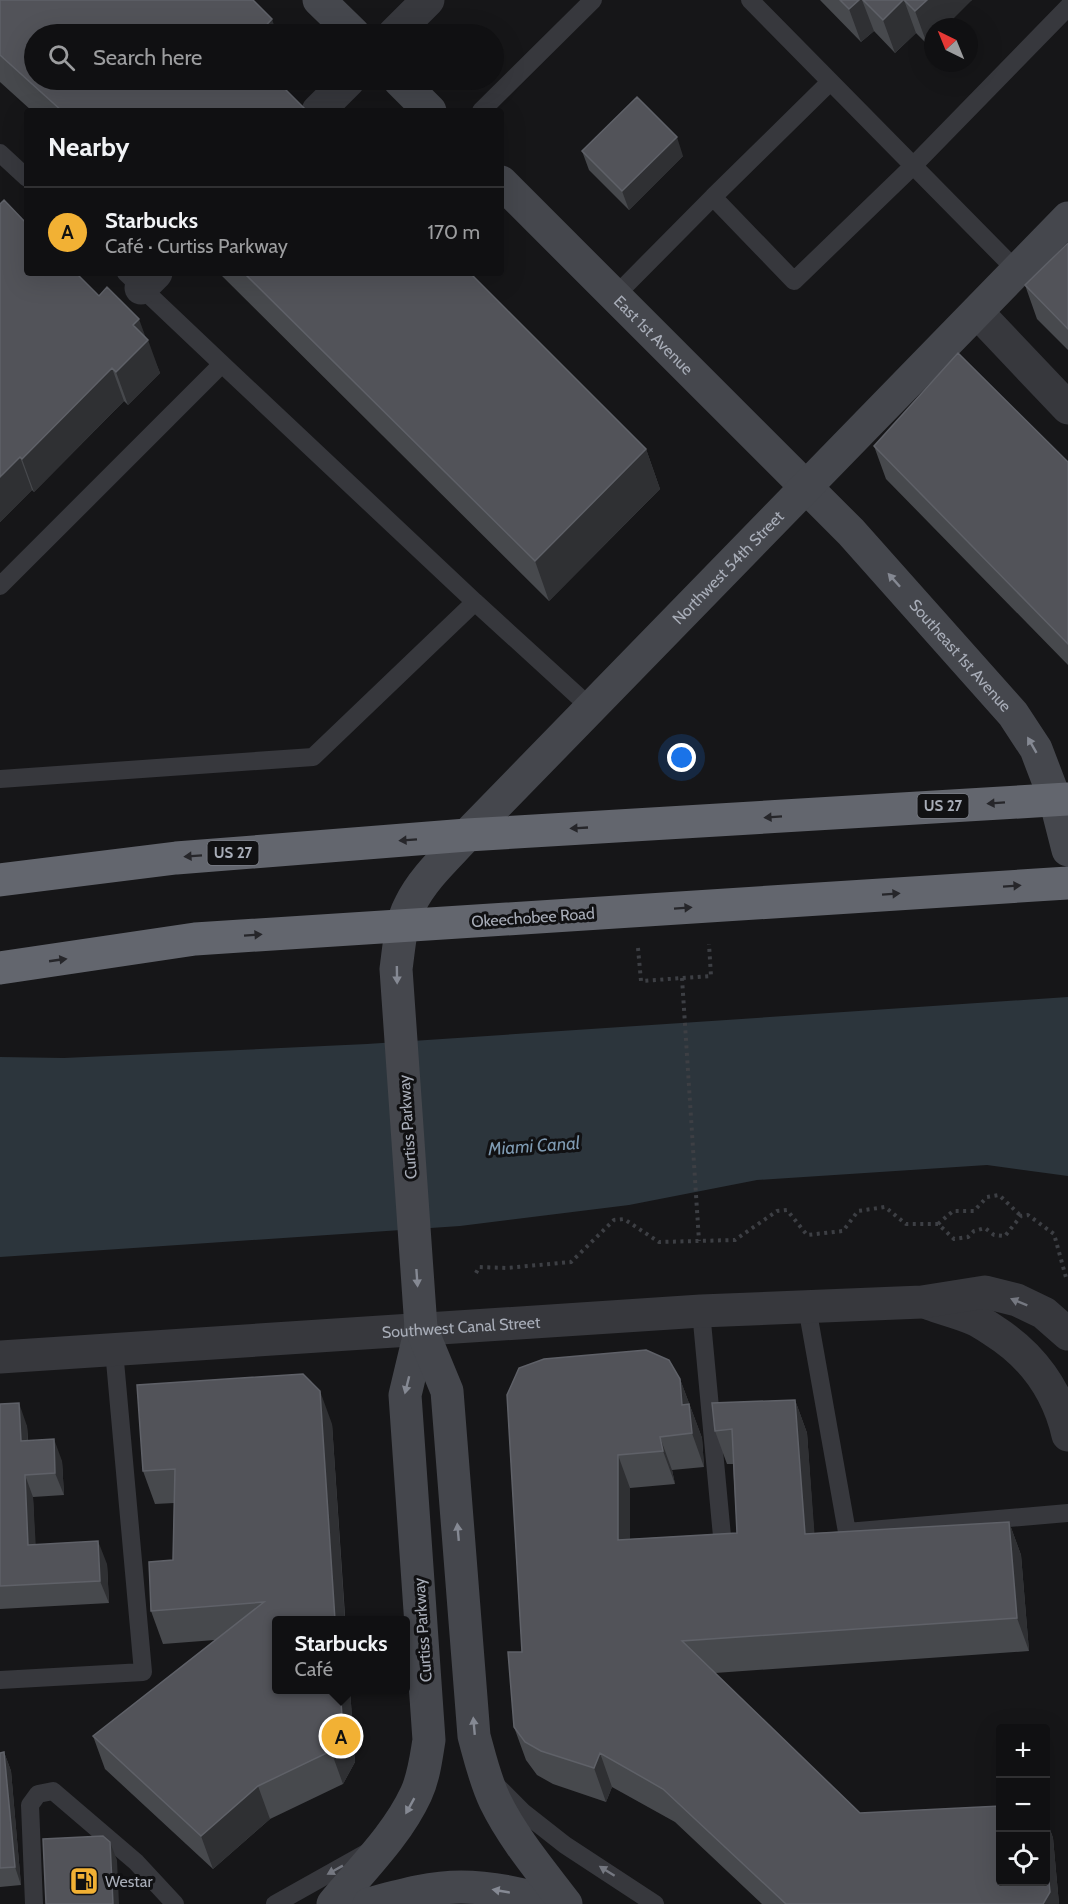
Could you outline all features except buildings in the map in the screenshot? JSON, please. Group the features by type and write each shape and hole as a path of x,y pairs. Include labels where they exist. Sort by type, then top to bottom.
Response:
{"highway":[{"name":"US 27","path":"0,880 176,858 467,835 1061,799"},
{"name":"Okeechobee Road","path":"0,968 195,939 1068,883"}],"main road":[{"path":"319,0 344,24"},
{"path":"409,90 427,108"},
{"name":"East 1st Avenue","path":"504,185 807,488"},
{"name":"Northwest 54th Street","path":"402,925 410,904 426,880 467,835 1068,218"},
{"name":"Southeast 1st Avenue","path":"807,488 851,532 1013,714 1036,749 1061,799 1068,850"},
{"name":"Curtiss Parkway","path":"333,1904 386,1841 417,1792 425,1767 429,1740 405,1395 421,1328 396,969 402,925"},
{"name":"Curtiss Parkway","path":"421,1328 447,1391 474,1736 483,1773 496,1802 514,1832 566,1904"},
{"path":"369,1904 412,1893 460,1887 491,1889 558,1904"}],"street":[{"path":"404,24 428,0"},
{"path":"321,108 339,90"},
{"path":"977,312 1068,408"},
{"name":"Southwest Canal Street","path":"0,1357 701,1311 922,1302 985,1292 1017,1300 1044,1313 1068,1334"},
{"name":"Southwest Canal Street","path":"922,1302 976,1319 1005,1338 1027,1357 1050,1385 1064,1417 1068,1435"}],"lane":[{"path":"504,88 594,0"},
{"path":"750,0 1017,271"},
{"path":"713,197 794,281 913,166 1068,7"},
{"path":"615,296 830,82"},
{"path":"484,108 502,90"},
{"path":"0,153 24,175"},
{"path":"141,278 222,364 591,708"},
{"path":"0,586 222,364"},
{"path":"0,779 313,757 475,602"},
{"path":"807,1307 847,1532 1068,1513"},
{"path":"699,1550 723,1547 701,1311"},
{"path":"0,1680 143,1672 114,1350"},
{"path":"483,1773 523,1812 565,1845 655,1904"},
{"path":"34,1904 30,1805 38,1794 53,1791 136,1862 176,1904"},
{"path":"275,1904 386,1841"}],"path":[{"path":"638,947 640,981 711,976 709,943"},
{"path":"682,978 699,1241"},
{"path":"476,1273 479,1267 506,1268 571,1262 614,1220 624,1219 659,1242 735,1240 777,1211 787,1210 807,1235 843,1231 858,1211 885,1207 906,1224 938,1224 953,1211 974,1211 987,1197 999,1195 1021,1216"},
{"path":"938,1224 954,1239 968,1237 974,1231 985,1228 994,1235 1005,1236 1021,1216 1029,1215 1054,1234 1068,1286"}],"water":[{"name":"Miami Canal","path":"1068,997 1068,1176 987,1165 757,1180 629,1205 460,1226 0,1257 0,1057 64,1058 367,1044"}],"place":[{"name":"Starbucks","path":"341,1736"},
{"name":"Westar","path":"84,1881"}]}
